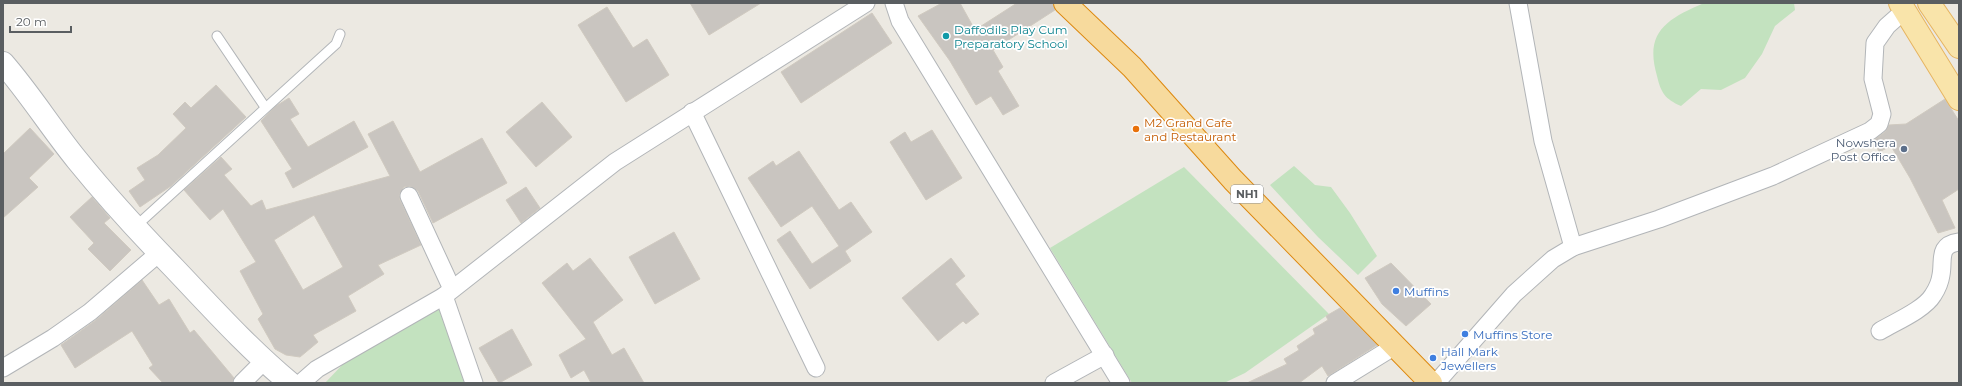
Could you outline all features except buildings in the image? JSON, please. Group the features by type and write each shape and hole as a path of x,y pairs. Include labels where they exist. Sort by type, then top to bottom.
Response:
{"highway":[{"name":"NH1","path":"1064,3 1132,67 1234,180 1431,383"}],"main road":[{"path":"1929,3 1959,47"},
{"path":"1902,7 1959,99"}],"street":[{"path":"301,383 317,369 448,293 615,162 866,3"},
{"path":"894,3 900,21 914,45 1105,354 1121,383"},
{"path":"1518,3 1543,141 1573,247"},
{"path":"1436,383 1514,294 1553,259 1573,247 1659,219 1773,176 1870,132 1879,124 1882,114 1873,79 1875,43 1902,7"},
{"path":"3,63 21,83 76,159 135,227 214,312 264,361 290,383"},
{"path":"692,112 816,368"},
{"path":"409,196 448,293 474,383"},
{"path":"1880,331 1916,311 1933,296 1941,274 1941,257 1945,249 1953,243 1959,242"},
{"path":"3,368 53,338 90,312 159,253"},
{"path":"1335,383 1395,346"},
{"path":"1054,383 1105,354"},
{"path":"242,383 264,361"}],"lane":[{"path":"135,227 265,107 336,44 340,34"},
{"path":"217,36 265,107"}],"green space":[{"path":"1704,3 1794,3 1795,10 1775,26 1762,54 1745,78 1721,90 1701,89 1681,106 1667,98 1662,91 1654,61 1656,38 1669,22 1679,15"},
{"path":"1294,166 1315,185 1331,187 1350,213 1377,256 1358,275 1318,237 1270,185"},
{"path":"1184,167 1329,314 1245,373 1224,383 1132,383 1050,248"},
{"path":"436,307 445,311 464,383 325,383 345,362"}],"place":[{"name":"Daffodils Play Cum Preparatory School","path":"946,36"},
{"name":"M2 Grand Cafe and Restaurant","path":"1136,129"},
{"name":"Nowshera Post Office","path":"1904,149"},
{"name":"Muffins","path":"1396,291"},
{"name":"Muffins Store","path":"1465,334"},
{"name":"Hall Mark Jewellers","path":"1433,358"}]}
